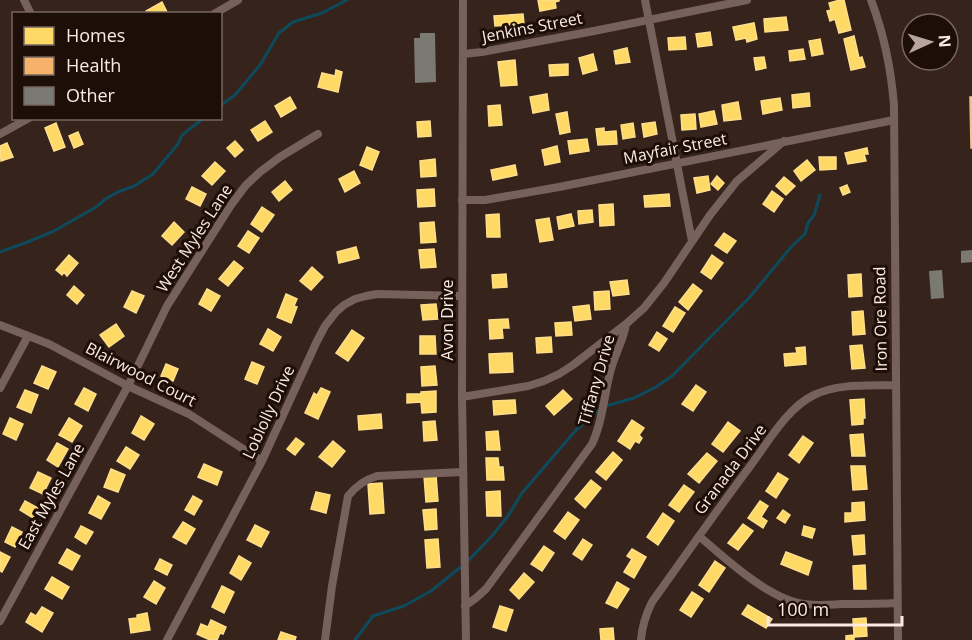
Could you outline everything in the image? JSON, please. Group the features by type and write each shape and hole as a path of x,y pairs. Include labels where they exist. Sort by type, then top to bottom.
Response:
{"street":[{"path":"217,12 238,0"},
{"name":"Avon Drive","path":"463,0 462,397 466,640"},
{"path":"645,0 692,241"},
{"name":"Jenkins Street","path":"463,54 747,0"},
{"name":"Iron Ore Road","path":"871,0 890,64 894,120 898,640"},
{"path":"0,134 25,120"},
{"name":"Mayfair Street","path":"462,200 485,200 894,120"},
{"name":"West Myles Lane","path":"128,386 167,306 246,184 280,157 318,134"},
{"name":"Tiffany Drive","path":"465,606 486,589 591,444 600,424 608,380 626,324 644,308 664,283 737,181 784,141"},
{"name":"Loblolly Drive","path":"167,640 262,462 317,341 336,312 354,299 377,294 462,296"},
{"path":"462,397 528,386 544,381 573,365 626,324"},
{"name":"Blairwood Court","path":"0,325 49,344 128,386 189,414 262,462"},
{"path":"0,388 28,336"},
{"name":"Granada Drive","path":"641,640 645,615 652,602 793,410 816,394 837,388 895,385"},
{"name":"East Myles Lane","path":"0,621 128,386"},
{"path":"325,640 348,496 366,480 377,476 463,472"},
{"path":"699,536 750,577 781,597 794,602 816,605 897,603"}],"building: Homes":[{"path":"538,0 559,1 555,2 556,8 540,11"},
{"path":"844,0 851,30 839,33 835,19 830,21 827,11 831,10 829,3"},
{"path":"162,2 167,12 147,12"},
{"path":"523,14 524,24 495,26 494,16"},
{"path":"786,17 788,30 765,32 764,19"},
{"path":"754,23 757,39 747,42 746,38 736,40 733,27"},
{"path":"710,32 712,45 698,47 696,34"},
{"path":"854,36 859,58 862,57 865,67 851,70 844,39"},
{"path":"685,37 686,49 669,50 668,38"},
{"path":"820,39 823,54 812,56 809,41"},
{"path":"627,48 630,62 616,64 614,51"},
{"path":"803,49 805,59 790,61 789,51"},
{"path":"593,54 597,70 583,74 579,58"},
{"path":"764,57 766,68 756,70 754,58"},
{"path":"515,60 517,85 501,86 498,62"},
{"path":"568,64 568,75 550,76 549,65"},
{"path":"336,70 342,72 338,92 318,87 322,73 335,76"},
{"path":"809,93 810,106 793,108 792,95"},
{"path":"547,94 549,110 533,113 530,97"},
{"path":"290,97 296,108 281,117 275,106"},
{"path":"780,98 782,110 763,114 761,101"},
{"path":"738,102 741,119 724,121 722,105"},
{"path":"500,105 502,125 489,126 488,106"},
{"path":"714,111 717,124 701,127 699,114"},
{"path":"567,112 570,132 560,134 556,114"},
{"path":"695,114 696,129 682,130 681,115"},
{"path":"265,121 272,132 258,141 251,130"},
{"path":"430,121 431,136 418,137 417,122"},
{"path":"655,122 657,134 644,137 642,124"},
{"path":"56,123 65,147 54,151 45,128"},
{"path":"633,123 635,137 623,139 621,125"},
{"path":"604,128 604,132 616,131 617,144 598,145 596,129"},
{"path":"78,132 83,144 74,148 69,136"},
{"path":"587,139 589,151 570,154 568,141"},
{"path":"235,141 243,150 235,157 227,148"},
{"path":"7,143 13,157 1,161 0,146"},
{"path":"557,146 560,162 545,165 542,150"},
{"path":"367,147 379,152 372,170 360,165"},
{"path":"867,148 868,154 864,154 866,161 848,164 845,153"},
{"path":"819,157 836,157 836,169 820,170"},
{"path":"435,159 436,176 421,177 420,161"},
{"path":"807,160 815,170 801,181 794,171"},
{"path":"215,162 225,171 212,185 202,176"},
{"path":"515,165 517,175 493,180 491,170"},
{"path":"354,171 360,183 345,192 339,179"},
{"path":"708,176 710,190 697,193 694,178"},
{"path":"717,176 724,183 718,190 711,184"},
{"path":"784,177 795,186 786,195 776,186"},
{"path":"285,181 292,190 279,201 272,192"},
{"path":"847,185 850,192 843,195 840,188"},
{"path":"192,187 206,194 200,206 186,199"},
{"path":"434,189 435,206 418,207 417,190"},
{"path":"772,191 783,199 774,212 763,204"},
{"path":"669,194 670,206 645,207 644,196"},
{"path":"613,204 614,225 600,226 599,205"},
{"path":"262,207 274,215 262,232 251,224"},
{"path":"592,210 593,222 579,224 578,211"},
{"path":"499,214 500,237 487,237 486,215"},
{"path":"571,214 574,226 559,229 557,217"},
{"path":"549,218 553,240 540,242 536,220"},
{"path":"174,222 184,232 172,245 162,236"},
{"path":"434,222 436,242 421,243 420,223"},
{"path":"248,231 259,238 249,253 238,246"},
{"path":"724,233 736,241 727,253 715,245"},
{"path":"356,247 359,258 339,263 337,252"},
{"path":"434,249 436,267 421,268 419,250"},
{"path":"69,255 78,263 67,276 64,272 62,275 56,270"},
{"path":"712,255 723,263 711,279 701,272"},
{"path":"234,261 243,268 228,286 219,279"},
{"path":"312,267 323,277 311,290 300,281"},
{"path":"506,274 507,287 493,288 492,275"},
{"path":"861,274 862,296 849,297 848,275"},
{"path":"627,280 629,294 613,296 610,282"},
{"path":"693,284 702,291 688,310 679,302"},
{"path":"74,286 84,295 77,304 67,295"},
{"path":"207,289 220,296 211,311 199,304"},
{"path":"132,291 144,296 136,313 124,307"},
{"path":"609,291 610,309 595,310 594,292"},
{"path":"286,294 297,299 294,306 297,307 291,323 277,317"},
{"path":"436,304 438,319 423,320 421,305"},
{"path":"589,305 591,319 575,321 573,307"},
{"path":"675,307 685,313 673,332 663,326"},
{"path":"863,311 865,334 853,335 852,312"},
{"path":"508,319 509,328 502,328 503,338 490,339 489,320"},
{"path":"571,322 572,335 556,336 555,323"},
{"path":"116,324 124,336 109,347 100,335"},
{"path":"268,329 281,337 273,351 260,344"},
{"path":"352,330 364,338 348,361 336,353"},
{"path":"657,332 667,339 659,351 649,345"},
{"path":"420,336 435,336 436,354 420,354"},
{"path":"551,337 552,352 537,353 536,338"},
{"path":"862,345 865,368 852,369 850,346"},
{"path":"805,347 806,364 785,366 784,354 797,353 796,348"},
{"path":"512,353 513,372 490,373 489,354"},
{"path":"252,362 264,367 257,384 245,379"},
{"path":"166,364 178,369 173,381 161,376"},
{"path":"42,366 56,372 48,389 34,383"},
{"path":"435,366 437,385 422,386 421,367"},
{"path":"696,385 706,392 693,411 682,404"},
{"path":"84,388 96,394 88,411 75,404"},
{"path":"321,388 330,392 318,419 305,413 314,393 317,395"},
{"path":"25,390 38,395 31,413 17,407"},
{"path":"563,390 572,399 554,415 546,406"},
{"path":"436,391 436,412 422,413 421,402 407,403 407,394"},
{"path":"864,399 863,424 852,425 850,400"},
{"path":"515,400 516,413 494,415 493,401"},
{"path":"381,414 382,428 359,430 358,416"},
{"path":"141,416 154,424 144,440 132,433"},
{"path":"10,418 23,424 16,440 3,434"},
{"path":"69,418 82,426 72,442 59,435"},
{"path":"632,420 644,428 639,435 642,438 639,443 635,441 630,449 618,441"},
{"path":"435,421 437,440 424,441 423,422"},
{"path":"728,422 740,431 723,452 712,444"},
{"path":"498,431 500,450 487,450 486,432"},
{"path":"863,434 865,456 852,456 850,435"},
{"path":"803,436 813,443 799,463 789,455"},
{"path":"296,438 304,444 295,455 287,449"},
{"path":"333,441 345,451 332,467 319,457"},
{"path":"57,443 68,449 58,467 47,460"},
{"path":"126,447 139,455 130,469 117,461"},
{"path":"613,452 622,460 606,480 596,472"},
{"path":"707,453 717,461 699,483 688,474"},
{"path":"486,458 498,458 499,467 503,467 504,480 487,480"},
{"path":"204,464 222,472 217,485 198,477"},
{"path":"851,466 865,466 867,489 853,490"},
{"path":"111,469 125,475 118,492 104,487"},
{"path":"38,472 51,478 43,494 30,488"},
{"path":"778,473 788,479 776,498 766,491"},
{"path":"436,475 438,501 426,502 424,476"},
{"path":"591,480 601,488 585,508 575,499"},
{"path":"382,483 384,513 370,514 368,484"},
{"path":"684,485 694,492 679,512 669,505"},
{"path":"500,491 501,516 487,516 486,492"},
{"path":"316,492 330,495 326,513 311,509"},
{"path":"98,496 110,503 101,519 89,513"},
{"path":"193,496 202,501 194,515 185,510"},
{"path":"25,501 38,508 33,518 20,510"},
{"path":"760,501 768,506 761,517 767,521 763,528 748,518"},
{"path":"864,502 865,520 845,522 845,513 852,513 852,503"},
{"path":"436,509 437,529 425,530 423,510"},
{"path":"783,510 790,515 785,523 777,518"},
{"path":"568,512 579,520 565,539 554,531"},
{"path":"663,513 674,521 658,545 647,537"},
{"path":"183,522 195,529 186,544 173,537"},
{"path":"743,524 753,531 738,550 728,543"},
{"path":"255,525 269,532 261,547 247,540"},
{"path":"81,526 93,532 86,544 75,537"},
{"path":"804,526 815,529 812,538 802,535"},
{"path":"12,527 22,532 15,547 5,542"},
{"path":"864,535 865,554 854,555 852,536"},
{"path":"438,539 440,567 427,568 425,540"},
{"path":"583,539 592,545 582,560 573,554"},
{"path":"544,546 554,553 542,571 531,564"},
{"path":"67,549 80,556 72,570 59,563"},
{"path":"632,549 646,557 634,578 624,572 632,559 627,556"},
{"path":"0,552 10,557 2,572 0,571"},
{"path":"786,552 812,562 808,575 781,564"},
{"path":"239,556 251,563 241,580 230,573"},
{"path":"160,559 172,565 167,575 155,569"},
{"path":"715,561 725,568 709,592 699,585"},
{"path":"865,565 866,589 854,589 853,566"},
{"path":"524,573 534,582 519,599 510,590"},
{"path":"52,577 69,587 62,599 45,589"},
{"path":"154,581 165,588 156,604 144,597"},
{"path":"617,582 629,589 617,608 606,603"},
{"path":"222,586 234,592 224,613 212,607"},
{"path":"692,592 703,599 691,617 680,610"},
{"path":"748,605 772,619 766,628 742,614"},
{"path":"500,606 513,610 506,631 493,627"},
{"path":"42,607 53,613 42,632 26,622 31,613 36,616"},
{"path":"147,613 150,630 131,633 129,619"},
{"path":"866,618 867,636 846,640 846,636 854,635 853,619"},
{"path":"211,620 226,627 217,640 210,640 197,634 201,624 208,627"},
{"path":"613,628 614,640 601,640 600,629"},
{"path":"281,632 296,637 295,640 278,640"}],"building: Health":[{"path":"970,97 972,97 972,148 971,148"}],"building: Other":[{"path":"420,33 435,33 436,82 415,83 414,38 420,38"},
{"path":"972,250 972,262 961,263 961,251"},
{"path":"942,270 944,298 931,299 929,271"}],"waterway":[{"path":"222,105 235,95 260,65 279,33 293,22 322,13 347,0"},
{"path":"0,252 54,231 96,207 107,198 134,186 153,174 178,144 182,135 201,120"},
{"path":"606,406 634,398 672,376 749,298 791,247 805,234 820,195"},
{"path":"467,562 491,537 508,516 522,493 576,430 601,409"},
{"path":"355,640 373,616 404,606 431,591 462,566"}]}
